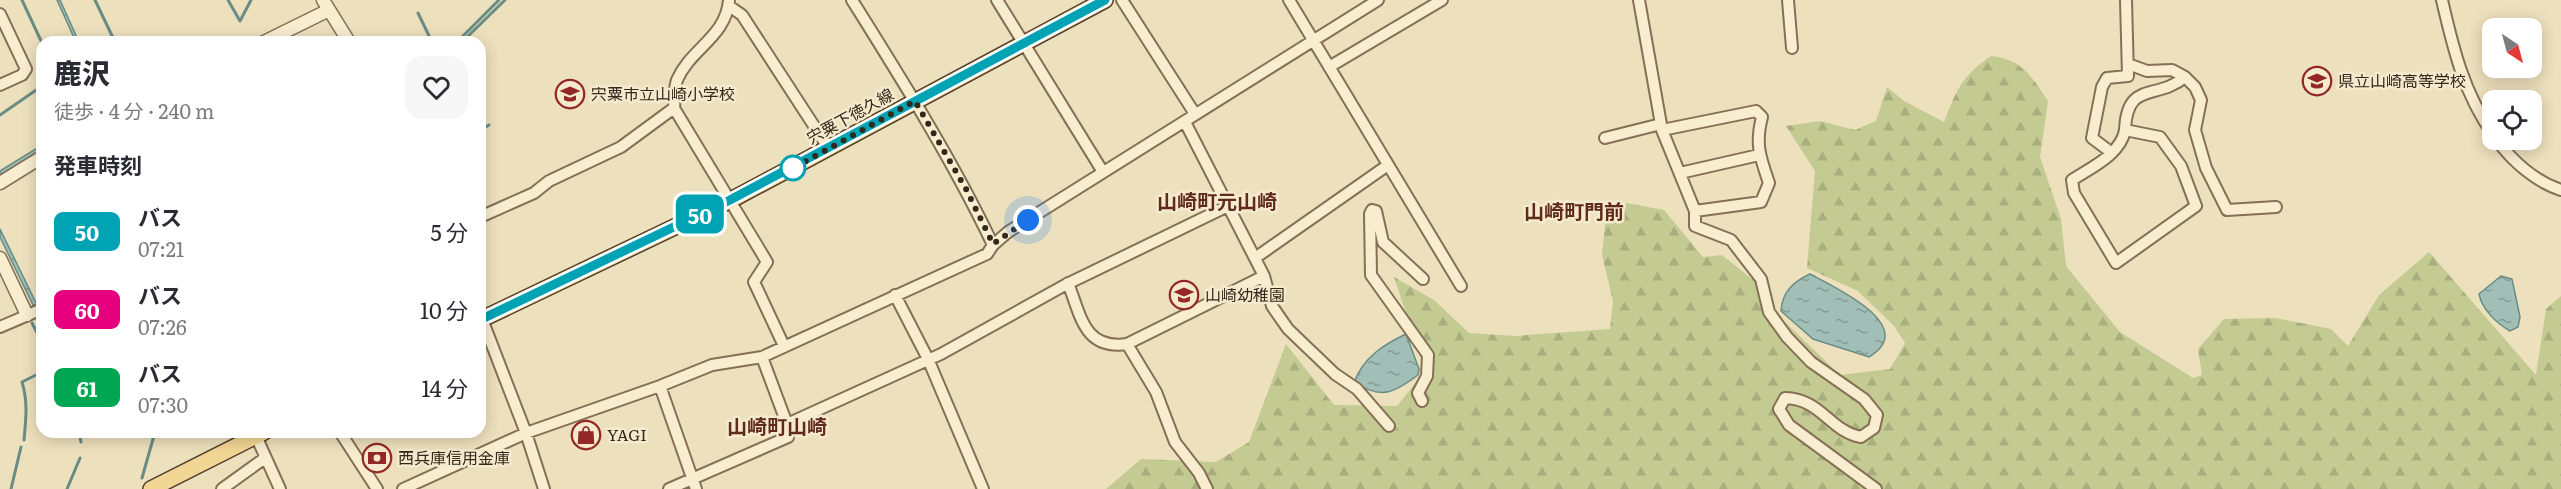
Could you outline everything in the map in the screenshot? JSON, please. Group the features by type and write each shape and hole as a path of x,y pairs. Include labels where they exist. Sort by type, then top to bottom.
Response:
{"main road":[{"name":"宍粟下徳久線","path":"486,316 730,200 1105,0"},
{"path":"151,489 252,438"}],"street":[{"path":"852,0 966,189 993,244"},
{"path":"997,0 1103,172"},
{"path":"1122,0 1195,114"},
{"path":"1289,0 1461,286"},
{"path":"402,489 526,433 660,386 712,365 762,357 987,254 993,244 1008,232 1378,0"},
{"path":"1639,0 1662,127 1695,211 1695,226 1731,240 1761,279 1769,312 1787,337 1811,362 1864,399 1876,415 1874,428 1861,437 1848,435 1815,406 1800,399 1785,398 1779,409 1789,425 1876,489"},
{"path":"1788,0 1792,48"},
{"path":"2112,153 2092,138 2102,87 2107,78 2128,76 2126,0"},
{"path":"2442,0 2463,82 2482,119"},
{"path":"1329,68 1437,1"},
{"path":"784,346 754,282 767,262 674,108 677,80 708,39 724,25 729,3 742,15 829,149"},
{"path":"274,36 326,5 345,36"},
{"path":"0,14 26,69 22,75 0,85"},
{"path":"2128,64 2147,71 2172,70 2185,77 2196,87 2201,100 2195,129 2206,168 2227,210 2276,207"},
{"path":"2125,130 2160,137 2181,166 2196,206 2116,263 2074,193 2072,180 2112,153 2123,141 2126,109 2133,100 2175,85 2185,77"},
{"path":"486,214 534,193 549,181 621,147 674,108"},
{"path":"1605,138 1756,111 1762,117 1757,136 1759,155 1769,183 1761,202 1695,211"},
{"path":"1185,122 1264,276 1272,306 1288,329 1335,374 1357,389 1389,426"},
{"path":"2504,150 2545,184 2561,190"},
{"path":"1680,173 1759,155"},
{"path":"0,183 36,161"},
{"path":"1255,258 1388,165"},
{"path":"788,424 928,358 1068,283 1228,206"},
{"path":"1422,401 1418,393 1427,376 1428,355 1371,275 1370,214 1372,210 1376,211 1383,242 1423,279"},
{"path":"0,258 27,315"},
{"path":"1068,283 1088,333 1098,341 1112,346 1127,344 1264,276"},
{"path":"895,295 928,358 983,489"},
{"path":"0,327 36,311"},
{"path":"486,331 526,433 544,489"},
{"path":"1127,344 1156,392 1175,442 1199,473 1207,489"},
{"path":"669,489 694,484 788,437 788,424 762,357"},
{"path":"660,386 694,484"},
{"path":"261,438 265,458 280,489"},
{"path":"344,438 377,489"},
{"path":"222,489 265,458"}],"green space":[{"path":"1991,56 2018,65 2031,77 2048,101 2040,157 2061,219 2066,266 2120,332 2193,378 2202,375 2198,349 2224,319 2276,318 2331,329 2348,346 2379,295 2429,252 2536,375 2546,309 2561,296 2561,489 1106,489 1141,459 1216,462 1249,442 1286,344 1334,405 1397,406 1425,371 1394,277 1434,300 1469,333 1515,336 1610,329 1613,301 1602,255 1606,216 1626,203 1664,210 1703,257 1722,255 1767,291 1764,306 1787,324 1840,375 1890,369 1905,343 1894,326 1858,291 1807,268 1815,171 1786,126 1820,121 1855,130 1876,121 1887,87 1904,101 1944,122 1961,84"}],"water":[{"path":"57,0 60,0 76,36 73,36"},
{"path":"36,149 36,153 0,175 0,171"},
{"path":"0,229 36,305 33,305 0,237"},
{"path":"1810,274 1852,297 1879,320 1885,333 1882,345 1869,357 1813,339 1781,311 1789,288"},
{"path":"2501,276 2512,279 2520,317 2518,327 2510,331 2490,315 2479,294"},
{"path":"1406,334 1419,369 1418,375 1402,386 1387,392 1372,391 1354,382 1363,366 1375,353"}],"waterway":[{"path":"22,0 39,36"},
{"path":"95,0 112,36"},
{"path":"228,0 240,21 251,0"},
{"path":"463,36 499,0"},
{"path":"468,36 505,0"},
{"path":"418,13 429,36"},
{"path":"0,115 36,90"},
{"path":"32,323 36,331"},
{"path":"24,440 26,403 22,382 36,375"},
{"path":"80,438 81,442"},
{"path":"142,478 153,438"},
{"path":"11,489 21,447"},
{"path":"67,489 80,458"}],"bus line":[{"name":"50","path":"486,317 730,200 1105,0"}],"place":[{"name":"県立山崎高等学校","path":"2317,81"},
{"name":"宍粟市立山崎小学校","path":"570,94"},
{"name":"山崎幼稚園","path":"1184,295"},
{"name":"YAGI","path":"586,435"},
{"name":"西兵庫信用金庫","path":"377,458"}],"district":[{"name":"山崎町元山崎","path":"1217,202"},
{"name":"山崎町門前","path":"1574,212"},
{"name":"山崎町山崎","path":"777,427"}],"route":[{"path":"793,168 790,170 915,101 966,189 993,244 1028,220"}]}
